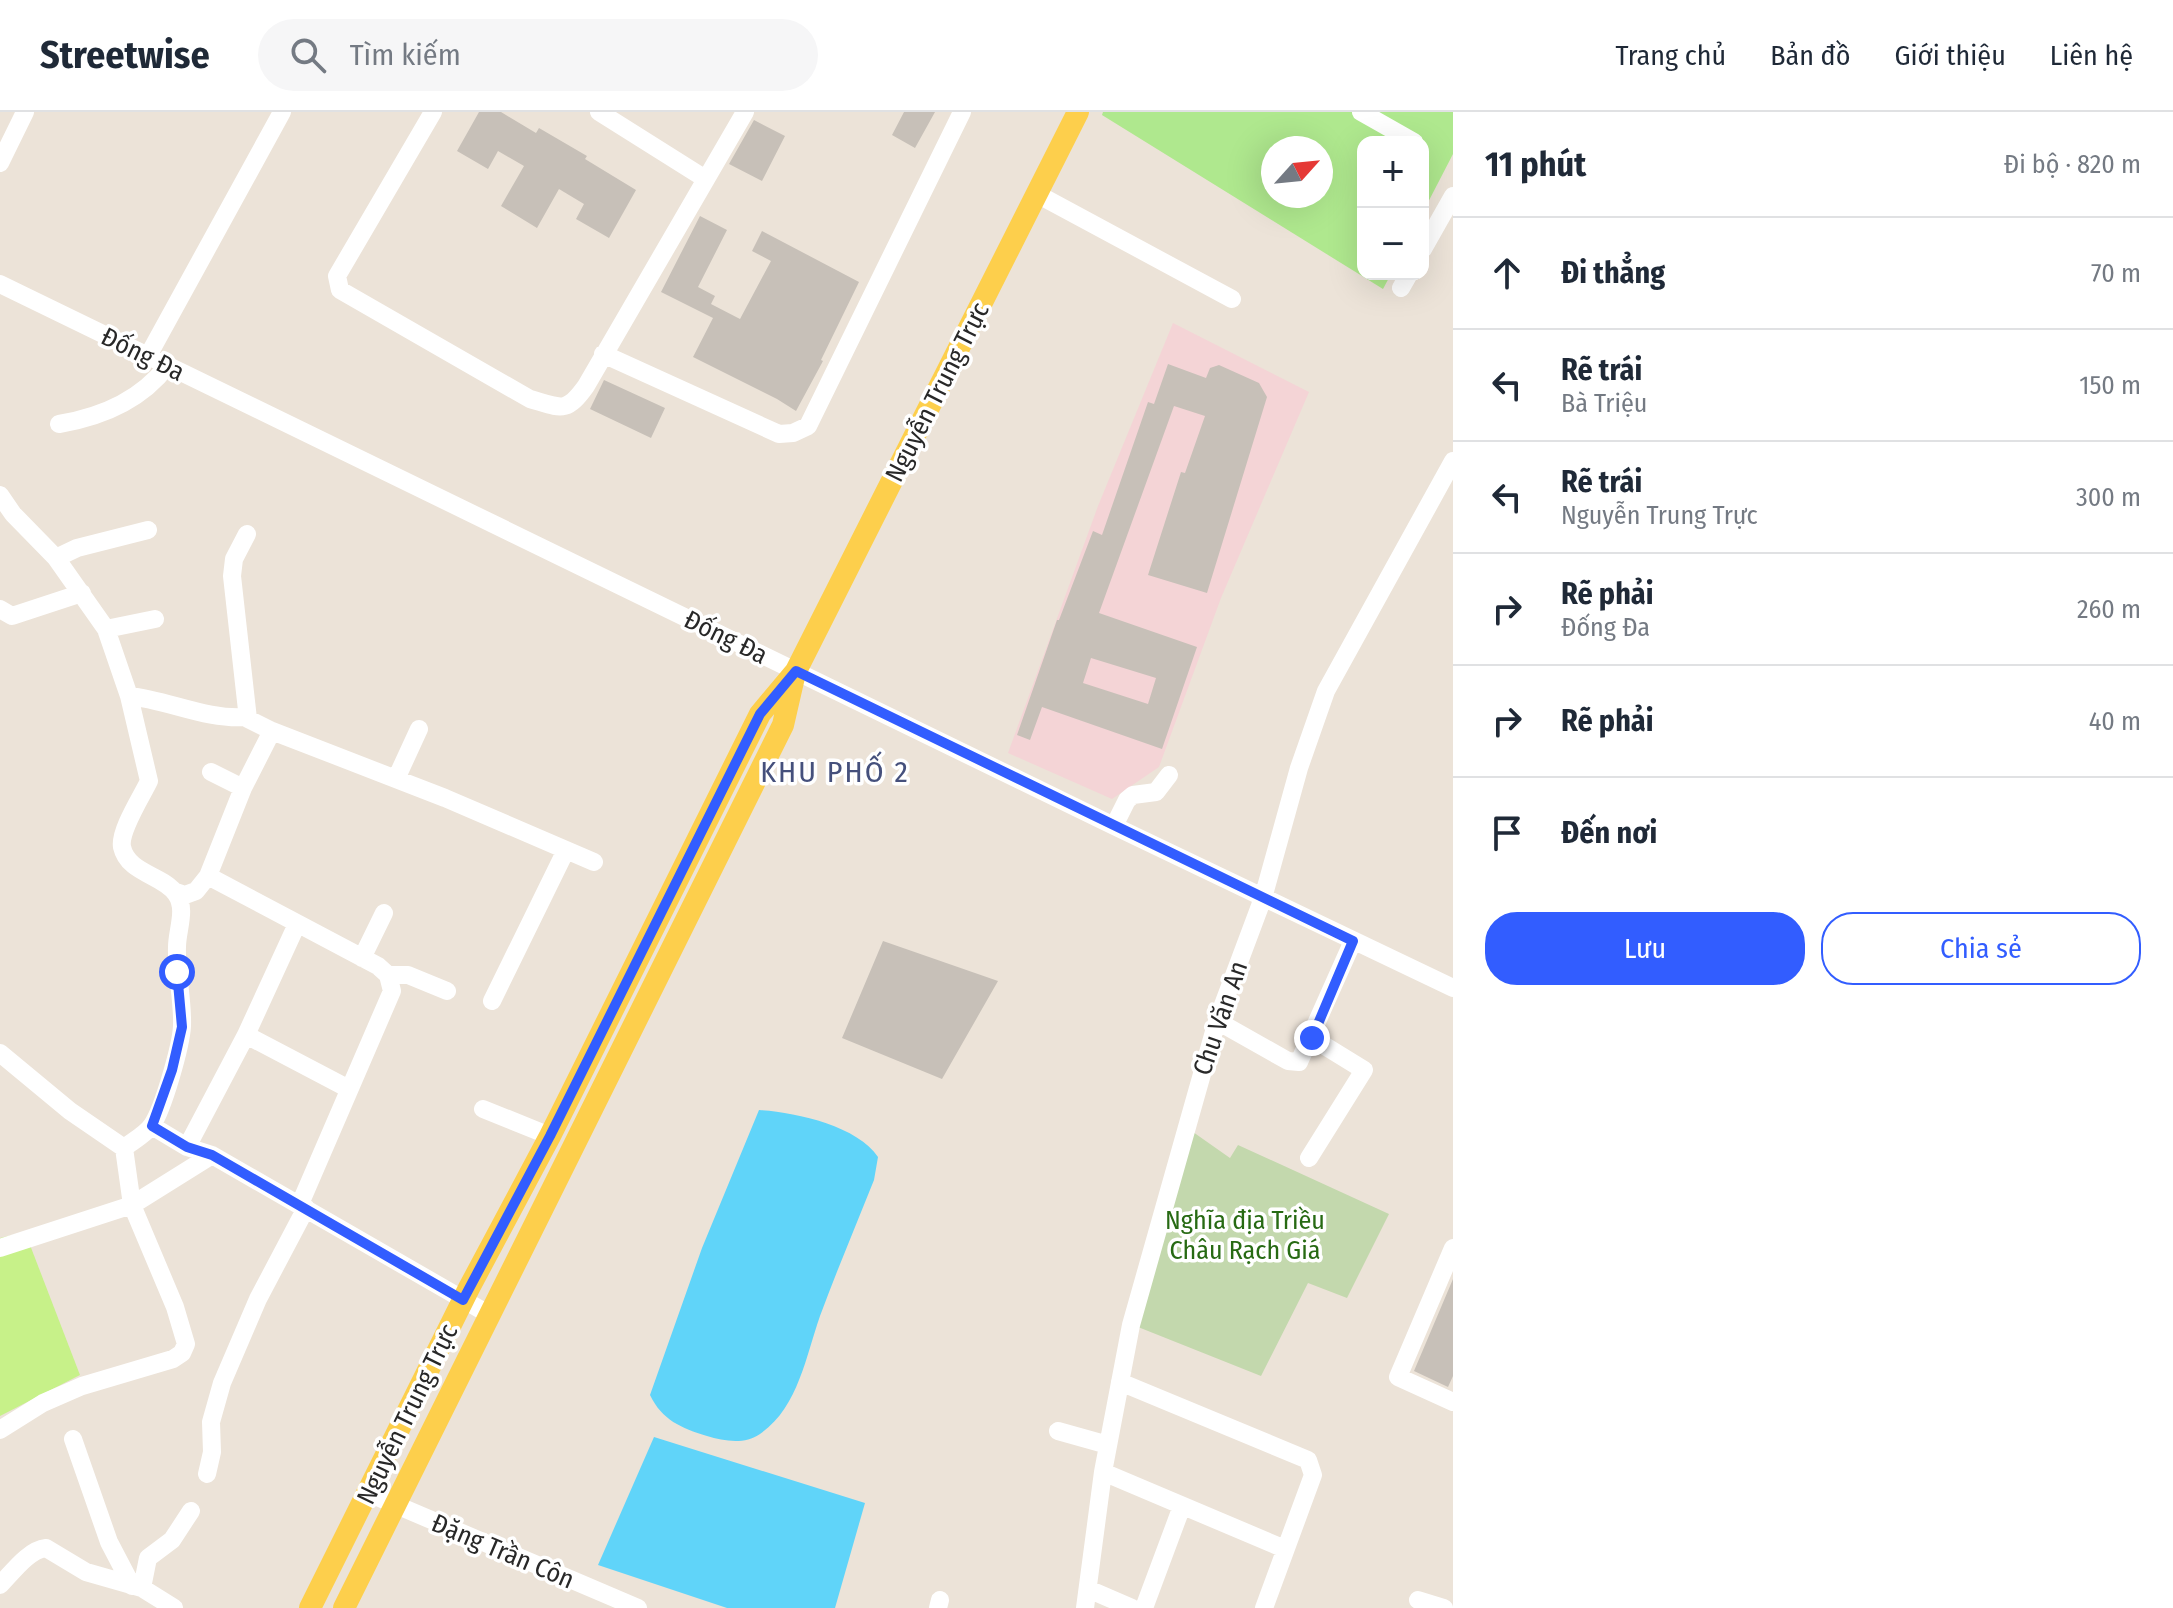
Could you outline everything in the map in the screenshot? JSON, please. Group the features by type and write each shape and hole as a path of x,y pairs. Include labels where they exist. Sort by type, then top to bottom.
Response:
{"main road":[{"name":"Nguyễn Trung Trực","path":"310,1608 760,714 796,671 1078,112"},
{"name":"Nguyễn Trung Trực","path":"344,1608 783,725 796,671"}],"street":[{"path":"0,163 25,112"},
{"path":"148,356 282,112"},
{"path":"433,112 337,276 340,290 530,399 561,408 572,405 745,112"},
{"path":"599,112 704,178"},
{"path":"603,354 779,434 793,433 808,426 962,112"},
{"path":"1361,112 1403,136"},
{"path":"1037,194 1232,299"},
{"path":"1429,238 1453,196"},
{"name":"Đống Đa","path":"0,284 1453,988"},
{"path":"59,424 92,418 139,394 154,383 167,366"},
{"name":"Chu Văn An","path":"1085,1608 1103,1472 1131,1325 1217,1021 1263,898 1299,768 1326,691 1453,461"},
{"path":"0,495 13,514 56,558 106,629 129,696 149,781 122,842 125,856 141,871 176,892 185,895 196,891 208,876 243,788 272,731"},
{"path":"56,558 77,548 148,530"},
{"path":"246,717 232,576 234,559 247,534"},
{"path":"0,609 12,616 82,593"},
{"path":"106,629 155,619"},
{"path":"129,696 151,698 231,718 246,717 272,731 594,862"},
{"path":"396,779 419,729"},
{"path":"211,772 243,788"},
{"path":"1114,826 1127,800 1138,793 1156,792 1169,775"},
{"path":"492,1001 566,850"},
{"path":"208,876 388,975 408,975 447,991"},
{"path":"124,1148 152,1126 172,1070 182,1027 177,944 181,907 176,892"},
{"path":"362,958 384,913"},
{"path":"187,1147 246,1035 297,924"},
{"path":"1217,1021 1288,1061 1299,1062 1353,941"},
{"path":"207,1474 212,1452 211,1422 222,1383 303,1206 392,991 388,975"},
{"path":"246,1035 349,1089"},
{"path":"1309,1158 1364,1070 1312,1038"},
{"path":"0,1053 70,1111 124,1148 132,1205 175,1307 186,1344 182,1353 148,1367 82,1386 43,1403 0,1430"},
{"path":"483,1109 550,1136"},
{"path":"152,1126 187,1147 212,1155 490,1315"},
{"path":"0,1248 132,1205 212,1155"},
{"path":"1453,1248 1398,1377 1453,1402"},
{"path":"1120,1382 1308,1460 1313,1475 1264,1608"},
{"path":"1058,1431 1108,1445"},
{"path":"73,1439 109,1542 137,1587"},
{"path":"1103,1472 1285,1549"},
{"name":"Đặng Trần Côn","path":"368,1493 636,1608"},
{"path":"1144,1608 1182,1506"},
{"path":"137,1587 148,1558 172,1540 191,1511"},
{"path":"0,1585 32,1554 46,1548 86,1572 137,1587 174,1608"},
{"path":"1088,1589 1132,1608"},
{"path":"1418,1600 1444,1608"}],"shaded area":[{"path":"1173,323 1309,392 1221,598 1159,767 1112,799 1008,753 1098,506"}],"green space":[{"path":"1103,112 1453,112 1453,154 1429,200 1429,136 1357,136 1357,273 1102,115"},
{"path":"1368,280 1388,280 1383,289"},
{"name":"Nghĩa địa Triều Châu Rạch Giá","path":"1193,1132 1230,1158 1238,1145 1389,1214 1347,1298 1308,1283 1261,1376 1138,1327"},
{"path":"25,1232 80,1375 0,1416 0,1238"}],"water":[{"path":"759,1110 790,1114 841,1129 869,1146 878,1157 874,1180 826,1299 792,1396 773,1423 760,1434 747,1440 727,1440 698,1433 673,1422 660,1411 650,1395 702,1248"},
{"path":"654,1437 865,1503 835,1608 727,1608 598,1565"}],"building":[{"path":"479,112 501,112 536,133 539,128 636,190 609,238 576,219 584,204 559,189 537,228 501,206 524,166 498,151 488,169 457,151"},
{"path":"904,112 935,112 915,148 892,135"},
{"path":"754,120 785,136 762,181 729,164"},
{"path":"700,216 727,230 698,287 715,296 711,304 740,319 771,261 752,251 762,231 859,282 796,411 693,357 713,318 661,292"},
{"path":"1168,364 1206,378 1210,368 1219,365 1259,383 1267,397 1207,593 1148,575 1181,472 1185,473 1205,416 1174,406 1099,613 1197,647 1162,749 1042,707 1030,740 1017,735 1057,620 1093,531 1102,535 1148,402 1154,404","holes":["1091,658 1156,678 1148,704 1083,683"]},
{"path":"604,380 665,408 651,438 590,409"},
{"path":"883,941 998,981 942,1079 842,1038"},
{"path":"1453,1279 1453,1376 1448,1387 1414,1371"}],"district":[{"name":"KHU PHỐ 2","path":"835,772"}],"route":[{"path":"177,972 182,1027 172,1070 152,1126 187,1147 212,1155 463,1300 550,1136 760,714 796,671 1353,941 1312,1038"}]}
